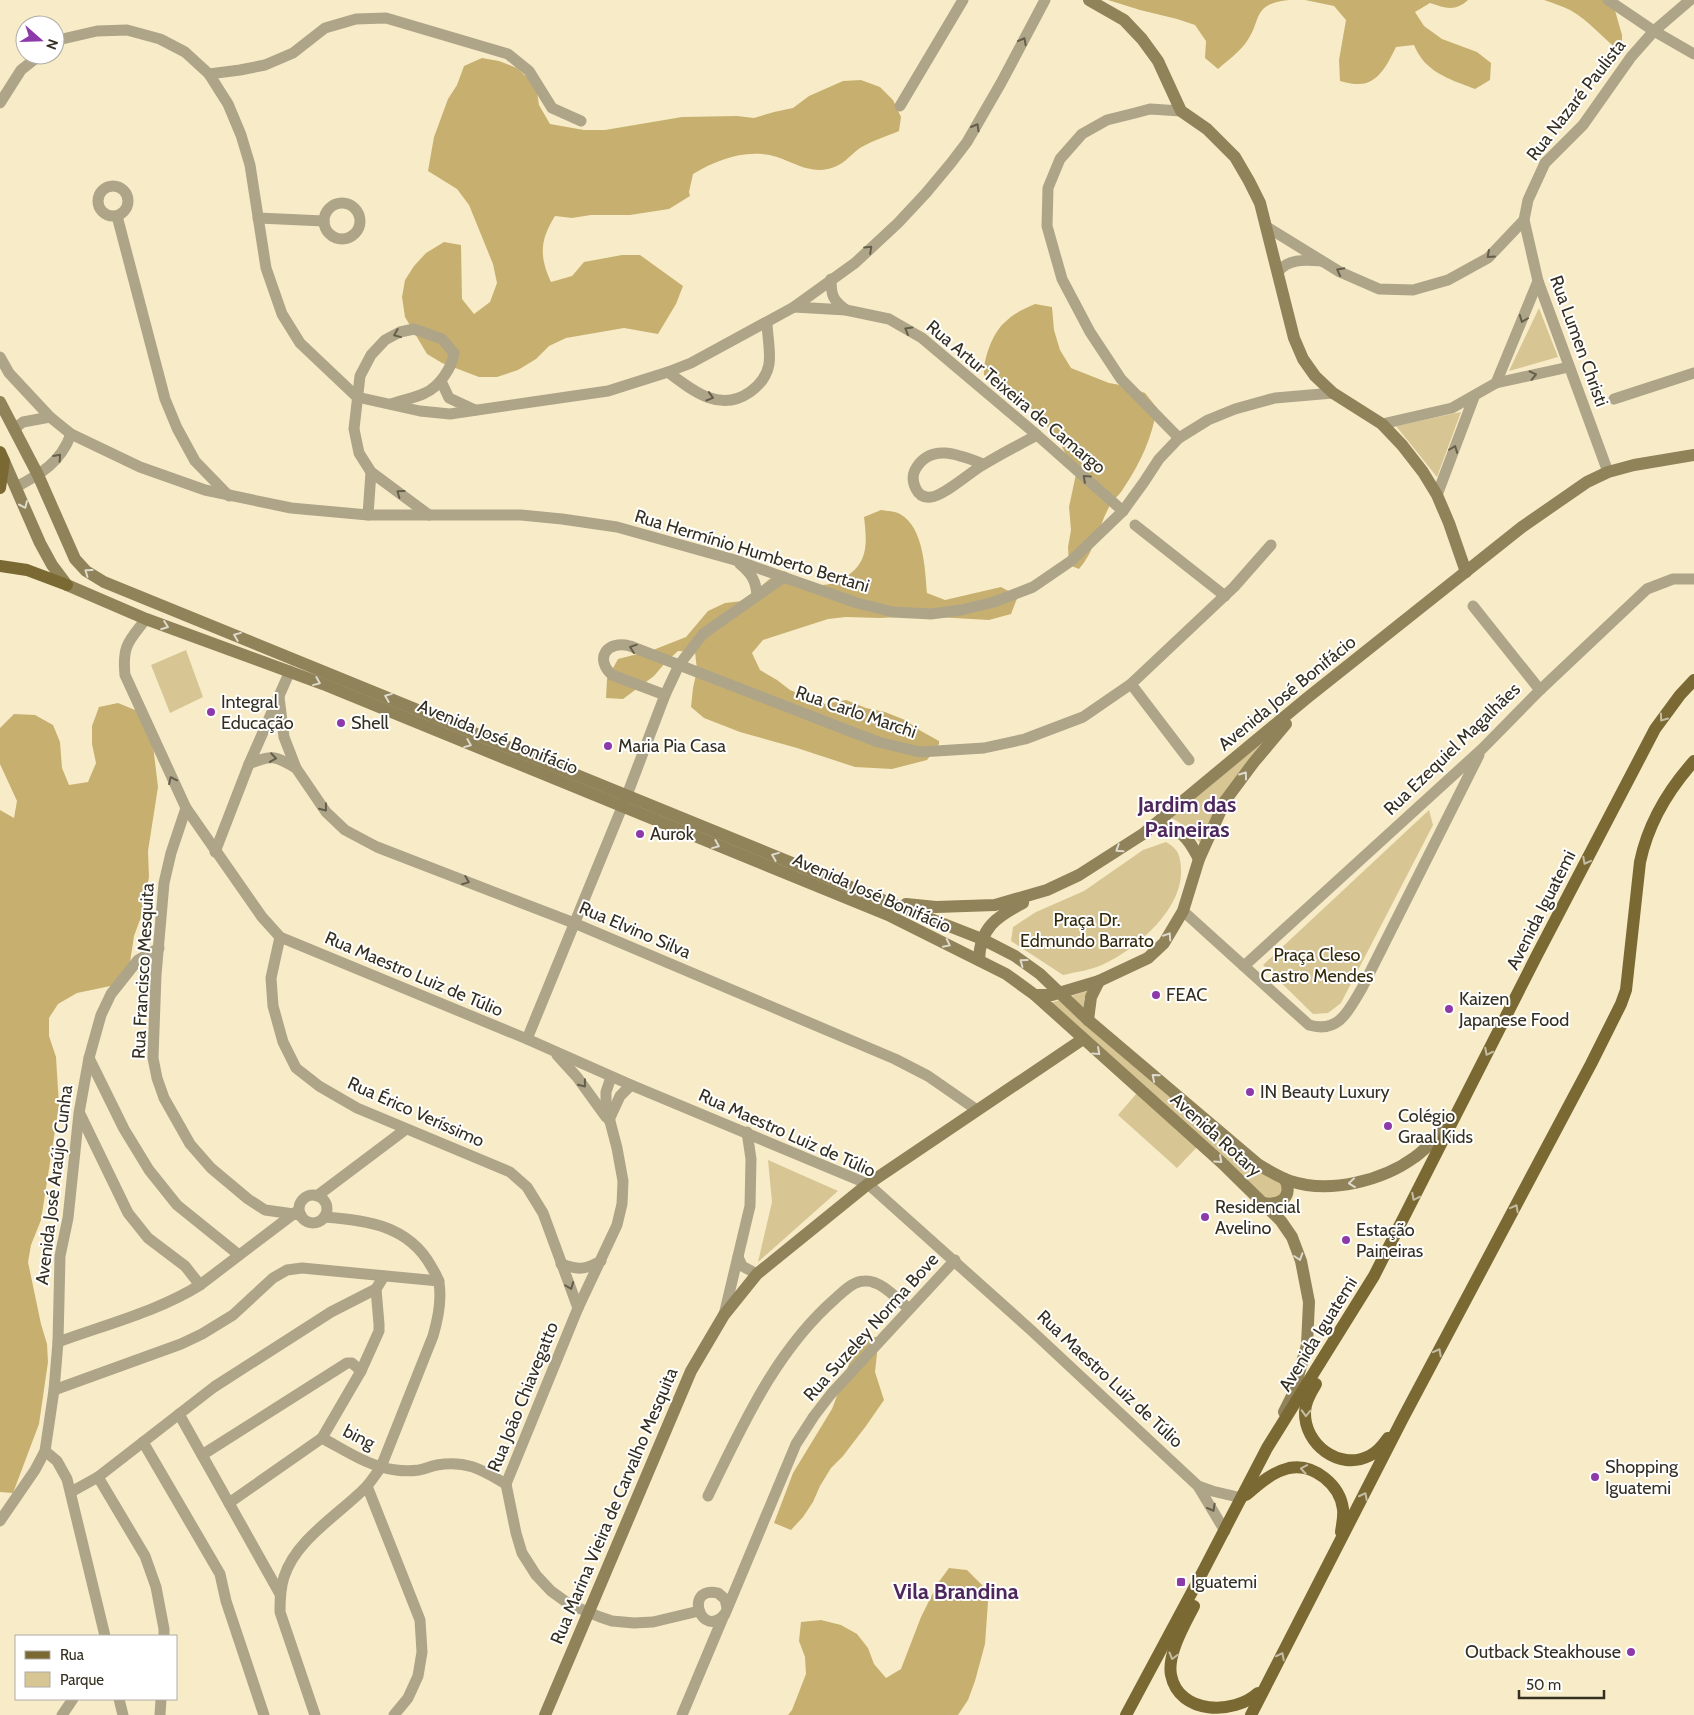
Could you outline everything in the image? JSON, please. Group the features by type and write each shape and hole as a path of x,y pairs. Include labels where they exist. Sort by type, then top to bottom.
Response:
{"main road":[{"path":"1089,0 1124,20 1142,39 1158,60 1181,111 1207,129 1235,157 1260,203 1294,338 1303,359 1315,376 1333,393 1382,424 1423,472 1437,495 1449,522 1466,572"},
{"name":"Avenida José Bonifácio","path":"0,402 38,475 74,559 86,571 104,582 885,902 982,939 1015,956 1040,974 1088,1020"},
{"name":"Avenida José Bonifácio","path":"885,902 936,907 995,905 1047,890 1080,875 1143,834 1307,698 1522,527 1587,482 1608,472 1634,465 1694,455"},
{"path":"2,456 40,543 52,565 67,586"},
{"path":"0,488 2,456"},
{"path":"0,566 27,570 67,586"},
{"name":"Avenida José Bonifácio","path":"67,586 146,619 290,671 888,915 1006,974 1035,996"},
{"name":"Avenida Iguatemi","path":"1126,1715 1268,1448 1374,1276 1655,729 1680,695 1694,680"},
{"path":"1035,996 1060,993 1099,981 1148,958 1164,943 1183,911 1199,859 1226,801 1254,762 1307,698"},
{"path":"1251,1715 1403,1418 1621,1004 1626,990 1643,847 1659,811 1681,775 1694,761"},
{"path":"1153,826 1181,833 1189,840 1199,859"},
{"path":"979,960 982,939 992,923 1003,913 1047,890"},
{"path":"1088,1020 1091,997 1099,981"},
{"name":"Avenida Rotary","path":"1035,996 1222,1162 1281,1221 1292,1237 1301,1261 1309,1302 1306,1345 1293,1394 1268,1448"},
{"name":"Avenida Rotary","path":"1088,1020 1259,1165 1285,1179 1302,1184 1331,1185 1360,1182 1385,1174 1416,1157 1451,1123"},
{"name":"Rua Marina Vieira de Carvalho Mesquita","path":"545,1715 691,1371 724,1315 757,1274 868,1184 1083,1039"},
{"path":"1263,1203 1273,1204 1281,1201 1287,1194 1288,1186 1285,1179"},
{"path":"1374,1276 1363,1300 1312,1391 1305,1411 1306,1426 1314,1442 1323,1450 1332,1456 1353,1460 1370,1456 1379,1449 1403,1418"},
{"path":"1242,1498 1274,1473 1291,1468 1305,1468 1321,1475 1335,1489 1343,1509 1343,1520 1337,1549"},
{"path":"1200,1577 1198,1598 1180,1636 1171,1662 1171,1674 1175,1686 1192,1705 1220,1714 1236,1710 1252,1700 1271,1674"}],"street":[{"path":"900,106 963,0"},
{"path":"65,38 97,31 127,30 160,38 185,52 209,74 228,104 241,135 250,165 266,268 282,314 300,342 357,397 420,411 450,414 608,391 691,363 794,307 854,263 898,223 926,193 967,142 1045,0"},
{"path":"1608,0 1654,31 1694,54"},
{"name":"Rua Nazaré Paulista","path":"1267,227 1340,272 1379,289 1413,290 1448,280 1488,258 1524,220 1528,200 1545,163 1583,125 1631,57 1654,31 1690,0"},
{"path":"209,74 265,65 293,53 325,28 356,19 386,18 508,54 529,71 552,108 581,121"},
{"path":"0,103 21,70 27,65"},
{"path":"1179,438 1121,380 1090,332 1062,279 1047,226 1048,188 1060,159 1082,134 1107,120 1150,109 1181,111"},
{"path":"117,216 166,399 177,428 195,460 229,496"},
{"path":"258,218 324,221"},
{"name":"Rua Lumen Christi","path":"1524,220 1538,281 1608,472"},
{"path":"1510,235 1529,244"},
{"path":"1278,272 1282,266 1294,261 1323,261"},
{"path":"831,280 831,292 835,302 846,310"},
{"path":"1496,383 1538,281"},
{"name":"Rua Artur Teixeira de Camargo","path":"794,307 846,310 889,319 922,338 1123,510"},
{"path":"668,372 693,391 711,399 730,402 748,393 762,384 769,363 767,322"},
{"path":"392,404 427,392 440,381 453,361 454,353 442,339 414,329 400,332 385,340 371,355 360,376 354,429 359,453 371,472 429,515"},
{"name":"Rua Hermínio Humberto Bertani","path":"0,358 9,373 50,417 71,434 140,467 205,490 291,508 368,515 521,515 617,527 735,560 857,603 893,612 931,614 961,610 994,602 1033,587 1071,562 1123,510 1159,458 1179,438 1208,420 1235,408 1275,398 1333,393"},
{"path":"1382,424 1452,408 1496,383 1569,366"},
{"path":"1614,398 1694,372"},
{"path":"440,381 449,398 477,411"},
{"path":"1437,495 1474,397"},
{"path":"14,429 23,422 50,417"},
{"path":"16,487 38,475 58,458 66,447 71,434"},
{"path":"983,464 946,453 932,454 920,462 913,474 914,485 919,494 932,498 941,494 983,464 1037,435"},
{"path":"368,515 371,472"},
{"path":"1135,526 1225,596"},
{"name":"Rua Carlo Marchi","path":"665,695 612,675 606,669 603,661 605,652 612,646 620,644 679,664 841,729 878,742 920,752 984,748 1025,739 1083,717 1131,684 1225,596 1271,545"},
{"path":"735,560 753,577 757,585 757,596"},
{"path":"763,570 770,581 770,587"},
{"path":"527,1039 679,664 703,634 784,577"},
{"name":"Rua Ezequiel Magalhães","path":"1244,966 1482,749 1540,690 1647,589 1672,579 1694,579"},
{"path":"1473,606 1540,690"},
{"path":"146,619 128,642 123,658 125,675 186,808 262,917 280,937"},
{"path":"215,852 249,764 290,671"},
{"path":"1131,684 1189,760"},
{"name":"Rua Elvino Silva","path":"279,697 280,719 284,737 296,768 326,812 345,830 377,847 574,923 895,1058 928,1076 977,1110"},
{"path":"1183,911 1309,1025 1318,1028 1331,1027 1348,1013 1482,749"},
{"path":"249,764 263,757 272,756 296,768"},
{"name":"Rua Francisco Mesquita","path":"186,808 171,853 164,883 153,1058 157,1078 164,1098 190,1144 211,1168 253,1203 265,1210 297,1213"},
{"name":"Rua Maestro Luiz de Túlio","path":"280,937 527,1039 611,1077 868,1184 955,1260 1198,1486"},
{"name":"Rua Érico Veríssimo","path":"280,937 271,978 272,1006 283,1042 296,1068 319,1086 357,1108 510,1172 527,1187 543,1212 578,1308"},
{"name":"Avenida José Araújo Cunha","path":"0,1521 35,1470 45,1450 54,1390 58,1342 60,1256 68,1218 79,1113 88,1058 101,1015 111,994 138,960 159,948"},
{"path":"553,1051 577,1077 609,1120 620,1096 631,1085"},
{"path":"88,1058 124,1129 149,1170 177,1204 239,1255"},
{"name":"Rua João Chiavegatto","path":"611,1077 606,1099 623,1181 622,1204 617,1225 578,1308 506,1484 522,1553 536,1575 551,1591 569,1604 587,1613 612,1621 634,1624 652,1622 698,1611"},
{"path":"79,1113 128,1213 148,1238 185,1266 200,1285"},
{"path":"317,1196 406,1129"},
{"name":"Rua Marina Vieira de Carvalho Mesquita","path":"724,1315 746,1226 750,1199 751,1159 746,1132"},
{"path":"297,1213 304,1220 312,1223 321,1220 345,1175"},
{"path":"58,1342 184,1295 297,1213 300,1204 309,1196 317,1196 322,1199 325,1212"},
{"path":"315,1715 280,1612 280,1594 284,1576 292,1560 306,1542 367,1486 381,1467 433,1336 440,1298 439,1281 426,1257 400,1233 384,1226 325,1212"},
{"path":"738,1258 742,1266 757,1274"},
{"name":"Rua Suzeley Norma Bove","path":"682,1715 801,1437 831,1394 955,1260"},
{"path":"561,1264 575,1269 587,1268 601,1262"},
{"path":"54,1390 181,1344 202,1334 233,1315 273,1278 287,1270 302,1268 439,1281"},
{"path":"71,1492 98,1477 214,1387 330,1312 376,1289 384,1276"},
{"path":"708,1496 760,1392 793,1343 818,1314 848,1288 866,1280 876,1283 889,1291 909,1309"},
{"path":"229,1503 322,1438 361,1371 379,1331 376,1289"},
{"path":"202,1455 347,1363 352,1364 361,1371"},
{"path":"179,1414 280,1594"},
{"name":"bing","path":"322,1438 381,1467 418,1471 436,1465 457,1463 480,1469 506,1484"},
{"path":"143,1442 220,1574 226,1601 264,1715"},
{"path":"45,1450 57,1461 67,1479 105,1635"},
{"path":"98,1477 145,1556 156,1587 164,1635"},
{"path":"367,1486 420,1620 422,1652 418,1676 408,1698 394,1715"},
{"path":"1198,1486 1242,1498"},
{"path":"1198,1486 1225,1531"},
{"path":"708,1592 722,1595 725,1599 725,1612 717,1620 712,1621 703,1618 698,1611 700,1598 708,1592"},
{"path":"62,1715 72,1700"},
{"path":"119,1700 123,1715"},
{"path":"160,1715 161,1700"}],"green space":[{"path":"1539,308 1558,357 1509,371"},
{"path":"1461,412 1437,477 1396,426"},
{"path":"186,650 203,697 170,713 151,665"},
{"path":"1265,740 1200,843 1187,828 1171,818"},
{"name":"Praça Cleso Castro Mendes","path":"1429,810 1433,825 1341,1003 1328,1013 1313,1014 1263,965"},
{"name":"Praça Dr. Edmundo Barrato","path":"1166,842 1177,851 1179,856 1181,871 1179,886 1166,914 1130,949 1094,968 1063,975 1011,941 1013,927 1036,912 1084,891 1143,850"},
{"path":"1090,990 1084,999 1087,1013 1072,996"},
{"path":"1063,999 1285,1186 1278,1198 1265,1199 1050,1003"},
{"path":"1137,1093 1197,1147 1177,1168 1118,1115"},
{"path":"768,1160 838,1191 758,1262 772,1202"}],"shaded area":[{"path":"1108,0 1289,0 1268,5 1259,15 1245,44 1218,69 1205,58 1206,41 1195,25"},
{"path":"1305,0 1468,0 1454,8 1430,3 1415,12 1424,26 1442,39 1477,52 1491,63 1490,80 1475,89 1446,77 1427,65 1414,45 1396,47 1381,72 1364,84 1340,81 1339,60 1346,20 1334,6"},
{"path":"1544,0 1612,0 1622,35 1622,53 1577,14"},
{"path":"482,58 499,61 517,68 536,86 539,105 550,124 584,130 605,130 682,117 737,116 754,118 793,108 809,96 843,81 861,80 880,87 893,100 901,117 899,131 865,145 842,163 828,169 808,169 777,157 755,154 744,154 723,160 693,174 689,192 690,196 669,209 630,215 591,215 572,218 555,216 546,233 543,248 544,264 551,282 572,276 584,262 622,255 640,255 683,286 676,304 658,334 624,328 566,338 549,346 536,359 518,370 497,377 479,377 442,363 427,354 405,317 402,297 405,280 414,266 426,253 444,242 461,245 462,299 474,314 490,302 497,283 493,264 469,205 457,189 428,171 434,137 448,99 457,85 464,66"},
{"path":"1035,304 1052,307 1054,330 1060,350 1071,368 1109,383 1126,386 1145,393 1157,408 1149,440 1140,460 1129,480 1110,505 1093,547 1079,569 1069,565 1068,547 1071,530 1069,507 1076,474 1058,439 1024,400 984,375 989,348 1000,328 1015,314"},
{"path":"881,510 900,514 908,520 914,529 922,550 927,593 945,600 1001,587 1018,596 1011,614 989,620 919,616 828,619 763,640 752,653 760,670 790,690 825,704 846,700 905,720 939,741 939,744 927,760 892,769 855,767 740,732 704,718 691,707 697,670 695,652 678,651 654,676 623,699 606,698 607,679 618,659 653,650 686,637 708,611 725,603 743,601 772,577 822,585 844,578 858,566 862,559 866,544 864,517"},
{"path":"118,703 140,712 153,745 158,787 148,851 149,877 141,917 134,936 129,969 120,984 77,993 58,1004 49,1018 49,1036 56,1057 59,1105 41,1220 31,1245 28,1262 47,1344 48,1362 39,1424 13,1493 0,1492 0,810 14,818 17,801 0,764 0,728 14,714 35,715 53,725 60,742 62,768 69,785 88,782 96,763 92,744 92,726 99,707"},
{"path":"876,1337 875,1372 884,1400 843,1456 831,1468 803,1517 791,1530 774,1523 793,1473 832,1409 858,1340"},
{"path":"949,1568 967,1570 983,1586 988,1602 985,1644 968,1700 958,1715 788,1715 792,1710 806,1674 805,1657 799,1641 801,1622 821,1620 841,1625 857,1634 868,1648 874,1664 886,1678 901,1669 921,1617 938,1583"}],"place":[{"name":"Integral Educação","path":"211,712"},
{"name":"Shell","path":"341,723"},
{"name":"Maria Pia Casa","path":"608,746"},
{"name":"Aurok","path":"640,834"},
{"name":"FEAC","path":"1156,995"},
{"name":"Kaizen Japanese Food","path":"1449,1009"},
{"name":"IN Beauty Luxury","path":"1250,1092"},
{"name":"Colégio Graal Kids","path":"1388,1126"},
{"name":"Residencial Avelino","path":"1205,1217"},
{"name":"Estação Paineiras","path":"1346,1240"},
{"name":"Shopping Iguatemi","path":"1595,1477"},
{"name":"Iguatemi","path":"1181,1582"},
{"name":"Outback Steakhouse","path":"1631,1652"}],"district":[{"name":"Jardim das Paineiras","path":"1187,816"},
{"name":"Vila Brandina","path":"956,1591"}]}
